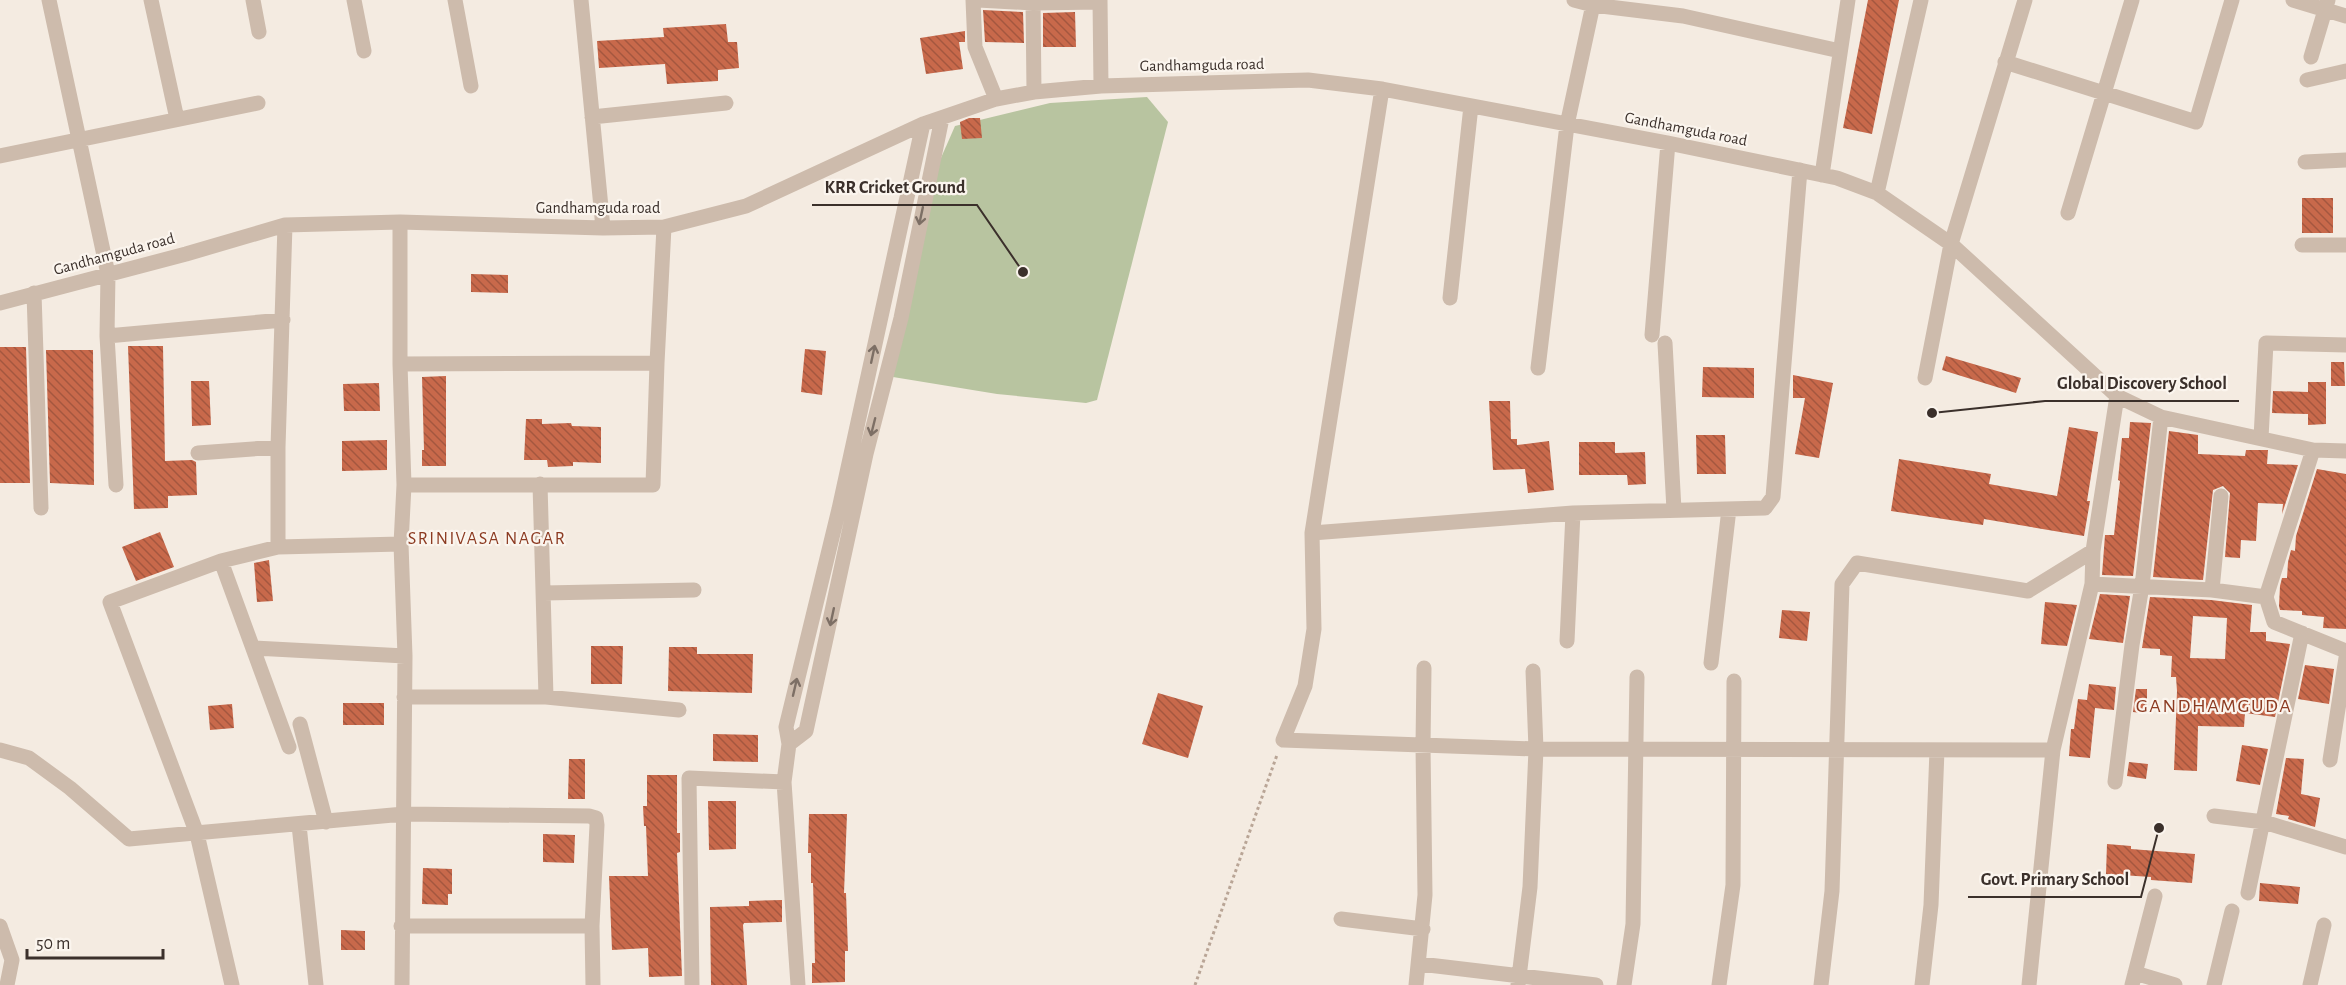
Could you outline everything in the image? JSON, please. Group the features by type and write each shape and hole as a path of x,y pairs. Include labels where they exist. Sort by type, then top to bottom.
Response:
{"street":[{"path":"49,0 108,274 107,336 116,485"},
{"path":"151,0 177,119"},
{"path":"253,0 259,32"},
{"path":"354,0 364,51"},
{"path":"455,0 471,86"},
{"path":"581,0 603,228"},
{"path":"973,0 975,47 996,99"},
{"path":"978,0 1100,1 1101,86"},
{"path":"1574,0 1683,16 1840,51"},
{"path":"1683,16 1686,0"},
{"path":"1822,175 1848,0"},
{"path":"1877,193 1922,0"},
{"path":"1925,378 1951,244 2025,0"},
{"path":"2068,213 2132,0"},
{"path":"2005,62 2196,122 2232,0"},
{"path":"2293,0 2327,5 2346,16"},
{"path":"1033,1 1034,92"},
{"path":"1538,368 1567,125 1594,3"},
{"path":"2311,57 2327,5"},
{"path":"2307,80 2346,71"},
{"name":"Gandhamguda road","path":"0,303 186,254 285,225 400,222 603,228 664,227 746,206 923,124 996,99 1034,92 1101,86 1308,80 1382,89 1668,143 1822,175 1877,193 1951,244 2117,396 2161,417 2313,450 2346,451"},
{"path":"1382,89 1312,533 1314,629 1305,686 1283,740 1536,749 2053,750"},
{"path":"0,156 258,102"},
{"path":"592,117 726,103"},
{"path":"1450,298 1471,106"},
{"path":"798,985 784,782 789,744 786,727 823,570 880,401 901,318 942,118"},
{"path":"789,744 806,731 840,577 863,397 923,124"},
{"path":"1652,335 1668,143"},
{"path":"2305,162 2346,160"},
{"path":"1312,533 1573,513 1764,508 1773,497 1800,170"},
{"path":"400,222 400,364 404,485 401,544 405,656 402,985"},
{"path":"278,547 278,447 285,225"},
{"path":"404,485 653,485 664,227"},
{"path":"2302,245 2346,245"},
{"path":"34,293 40,508"},
{"path":"107,336 283,320"},
{"path":"1665,344 1674,510"},
{"path":"2261,438 2266,344 2346,345"},
{"path":"400,364 657,363"},
{"path":"2029,985 2053,750 2092,584 2093,551 2117,396"},
{"path":"863,397 880,401"},
{"path":"2115,782 2132,645 2142,586 2161,417"},
{"path":"198,453 278,447"},
{"path":"2313,450 2266,597 2274,622 2346,651"},
{"path":"540,484 546,697"},
{"path":"2212,590 2221,496"},
{"path":"1710,663 1728,509"},
{"path":"1567,641 1573,513"},
{"path":"231,985 197,834 111,602 221,561 278,547 401,544"},
{"path":"1821,985 1832,891 1842,584 1857,563 2028,591 2093,551"},
{"path":"221,561 289,747"},
{"path":"823,570 840,577"},
{"path":"2092,584 2212,590 2266,597"},
{"path":"544,593 694,590"},
{"path":"2248,893 2302,633"},
{"path":"254,648 405,656"},
{"path":"2330,760 2346,658"},
{"path":"1416,985 1420,964 1425,895 1424,668"},
{"path":"1518,980 1530,887 1536,749 1533,671"},
{"path":"1624,985 1633,924 1637,677"},
{"path":"1719,985 1733,885 1734,681"},
{"path":"404,697 546,697 679,710"},
{"path":"300,724 326,822"},
{"path":"0,750 29,758 70,788 129,840 404,814 590,816 596,818 592,926 593,985"},
{"path":"1922,985 1931,905 1937,750"},
{"path":"692,985 689,778 784,782"},
{"path":"2214,816 2264,822 2346,847"},
{"path":"299,825 316,985"},
{"path":"2155,896 2133,979 2175,985"},
{"path":"2214,985 2232,910"},
{"path":"1341,919 1423,929"},
{"path":"2310,985 2324,925"},
{"path":"0,926 12,960 7,985"},
{"path":"401,926 592,926"},
{"path":"1420,964 1518,980 1596,985"}],"path":[{"path":"1195,985 1283,740"}],"green space":[{"path":"1147,97 1168,122 1097,400 1086,403 997,394 893,377 937,167 955,126 1050,103"}],"building":[{"path":"1868,0 1899,0 1872,134 1843,128"},
{"path":"983,10 1023,12 1024,43 985,42"},
{"path":"1075,12 1076,47 1043,47 1043,13"},
{"path":"726,24 728,42 737,42 739,68 718,70 718,81 667,84 665,64 599,68 597,41 664,37 663,28"},
{"path":"965,31 965,42 959,42 963,69 926,74 920,38"},
{"path":"969,118 980,118 982,138 962,139 960,122"},
{"path":"2302,198 2333,198 2333,233 2302,233"},
{"path":"471,274 508,275 508,293 471,292"},
{"path":"128,346 163,346 165,461 192,460 196,462 197,495 168,496 168,508 134,509"},
{"path":"0,347 26,347 30,483 0,483"},
{"path":"805,349 826,351 822,395 801,392"},
{"path":"46,350 93,350 94,485 50,483"},
{"path":"1946,356 2021,378 2016,393 1942,370"},
{"path":"2331,362 2344,362 2345,386 2331,386"},
{"path":"1703,367 1754,368 1754,398 1702,397"},
{"path":"1793,375 1833,383 1819,458 1795,454 1805,398 1793,398"},
{"path":"446,376 446,466 422,466 422,450 424,450 422,377"},
{"path":"191,381 209,381 211,425 192,426"},
{"path":"2308,382 2326,382 2326,424 2308,425 2308,414 2272,413 2273,391 2308,392"},
{"path":"379,383 380,411 344,411 343,384"},
{"path":"1489,401 1510,401 1511,439 1517,439 1517,445 1549,441 1554,490 1528,493 1525,469 1493,470"},
{"path":"526,419 542,419 542,424 571,423 572,426 601,427 601,463 573,462 573,466 548,467 547,460 524,460"},
{"path":"2130,422 2151,423 2133,576 2102,575 2105,535 2114,535 2122,438 2129,438"},
{"path":"2069,427 2098,432 2084,536 1984,519 1983,525 1891,511 1899,459 1991,474 1989,484 2057,496"},
{"path":"2169,431 2198,435 2198,454 2245,456 2246,450 2268,450 2267,464 2298,465 2282,514 2283,504 2258,503 2256,541 2241,540 2240,558 2225,557 2230,493 2223,486 2213,490 2203,580 2153,577"},
{"path":"1696,435 1725,435 1726,474 1697,474"},
{"path":"387,440 387,470 342,471 342,441"},
{"path":"1579,442 1615,442 1615,453 1645,452 1646,484 1628,485 1627,475 1579,475"},
{"path":"2317,469 2346,474 2346,629 2323,628 2324,617 2302,615 2302,611 2280,610 2279,606 2282,578 2287,578 2291,550 2295,551 2296,536"},
{"path":"160,532 174,567 136,581 122,547"},
{"path":"269,560 273,601 257,602 254,563"},
{"path":"2100,594 2130,596 2123,643 2089,639"},
{"path":"2150,597 2252,605 2250,632 2266,632 2266,641 2290,644 2275,717 2245,713 2244,727 2198,726 2197,771 2174,770 2177,691 2176,677 2171,677 2172,656 2160,655 2160,649 2142,648","holes":["2193,616 2227,618 2225,659 2190,658"]},
{"path":"2045,602 2077,605 2067,646 2041,644"},
{"path":"1782,610 1810,612 1807,641 1779,638"},
{"path":"591,646 623,646 622,684 591,684"},
{"path":"669,647 697,647 697,654 753,654 752,693 668,691"},
{"path":"2305,665 2334,669 2329,704 2298,699"},
{"path":"2089,684 2116,687 2114,710 2095,708 2090,758 2069,756 2071,729 2074,729 2078,699 2087,700"},
{"path":"2136,689 2147,689 2147,710 2142,710 2142,713 2133,712"},
{"path":"1158,693 1203,706 1188,758 1142,744"},
{"path":"343,703 384,703 384,725 343,725"},
{"path":"232,704 234,728 210,730 208,706"},
{"path":"713,734 758,735 758,762 713,761"},
{"path":"2242,745 2268,749 2260,785 2236,781"},
{"path":"2286,758 2304,759 2301,794 2320,798 2315,827 2288,819 2289,816 2276,814"},
{"path":"569,759 585,759 585,799 568,799"},
{"path":"2129,762 2148,764 2146,779 2127,776"},
{"path":"647,775 677,775 677,833 680,833 680,852 677,853 682,976 649,977 648,948 612,950 609,876 648,876 643,806 647,806"},
{"path":"708,801 736,801 736,849 709,850"},
{"path":"809,814 847,814 844,893 846,893 848,951 845,951 845,982 812,983 812,963 815,963 813,883 811,883 811,853 808,853"},
{"path":"543,834 575,835 574,863 543,862"},
{"path":"2107,844 2131,846 2131,849 2195,854 2192,883 2106,874"},
{"path":"423,868 452,869 452,894 448,894 448,905 422,904"},
{"path":"2260,883 2300,887 2298,904 2259,901"},
{"path":"782,900 782,922 744,923 743,925 747,985 711,985 710,907 749,906 749,901"},
{"path":"341,930 365,931 365,950 341,950"}],"place":[{"name":"KRR Cricket Ground","path":"1023,272"},
{"name":"Global Discovery School","path":"1932,413"},
{"name":"Govt. Primary School","path":"2159,828"}],"district":[{"name":"SRINIVASA NAGAR","path":"487,539"},
{"name":"GANDHAMGUDA","path":"2214,706"}]}
